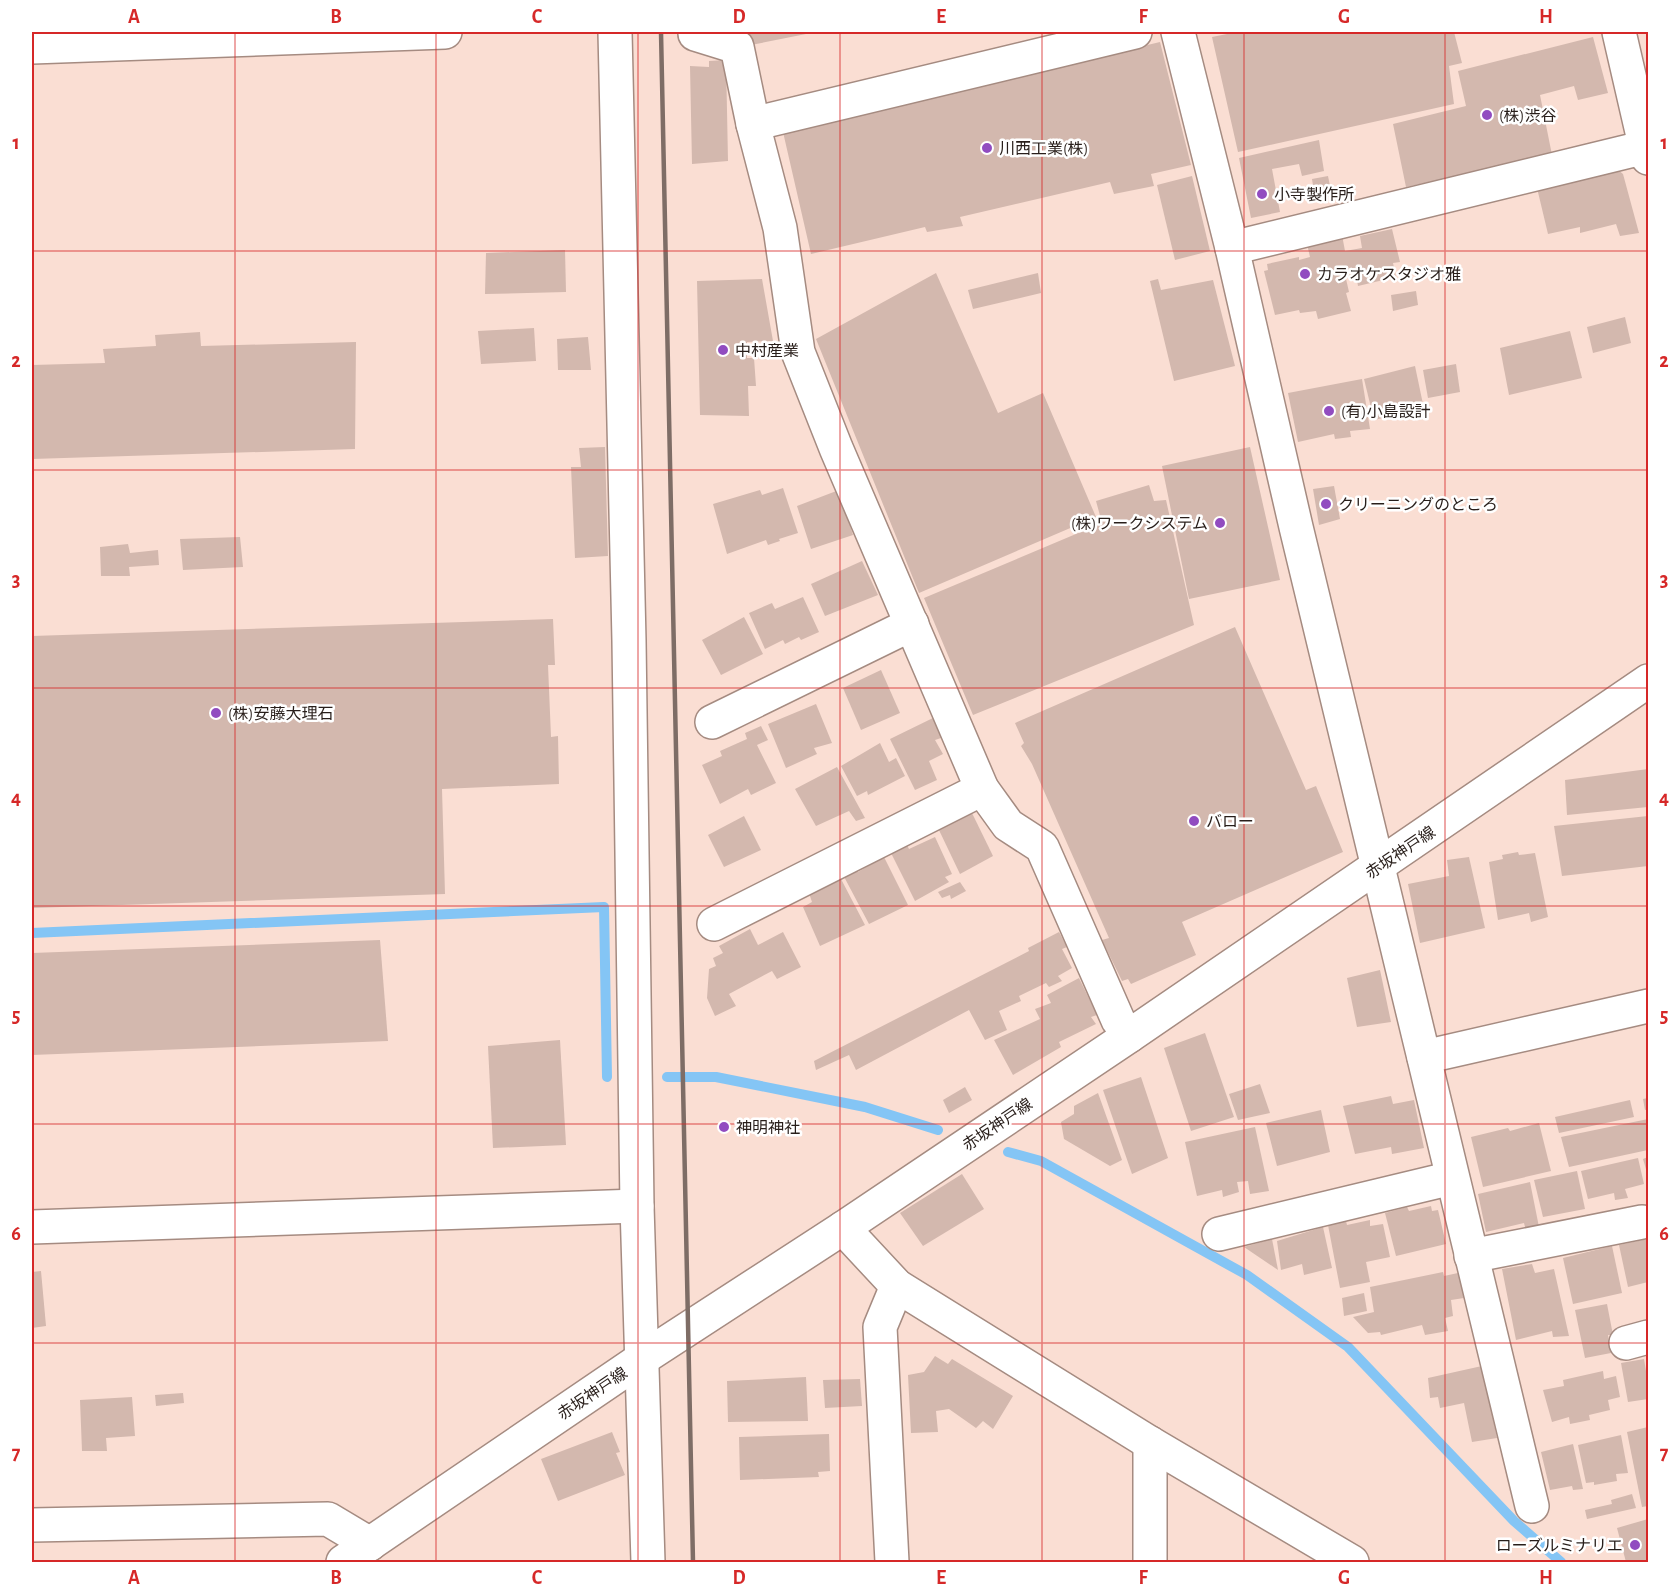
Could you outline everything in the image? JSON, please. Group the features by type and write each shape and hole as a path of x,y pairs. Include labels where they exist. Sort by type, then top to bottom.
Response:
{"street":[{"path":"32,47 445,32"},
{"path":"615,32 629,641 638,1206 648,1563"},
{"path":"695,32 695,34 737,47 753,123 780,228 798,352 836,448 982,789 1008,825 1042,846 1118,1020 1128,1036"},
{"path":"753,123 1135,32"},
{"path":"1178,32 1232,248 1296,527 1532,1506"},
{"path":"1232,248 1647,153 1619,32"},
{"path":"712,723 912,624"},
{"name":"赤坂神戸線","path":"343,1563 643,1358 843,1228 1128,1036 1648,681"},
{"path":"714,924 982,789"},
{"path":"1424,1057 1648,1006"},
{"path":"1219,1234 1452,1178"},
{"path":"32,1227 638,1206"},
{"path":"1471,1256 1642,1222"},
{"path":"843,1228 897,1286 1150,1443 1352,1563"},
{"path":"892,1563 880,1326 897,1286"},
{"path":"1150,1443 1150,1563"},
{"path":"32,1525 328,1519 370,1544"}],"building":[{"path":"748,32 811,32 811,33 751,45"},
{"path":"1237,32 1454,32 1462,63 1449,66 1454,104 1238,152 1212,37"},
{"name":"(株)渋谷","path":"1593,37 1608,93 1578,100 1574,86 1540,95 1552,155 1406,187 1393,124 1466,106 1458,71"},
{"name":"川西工業(株)","path":"1160,42 1191,165 1151,174 1154,186 1114,194 1110,182 960,217 963,226 927,232 925,227 811,254 783,132"},
{"path":"726,60 728,161 692,164 690,66 709,67 709,61"},
{"name":"小寺製作所","path":"1319,140 1324,171 1302,176 1299,164 1272,169 1280,212 1251,218 1239,158"},
{"path":"1617,169 1623,174 1639,233 1620,236 1616,224 1580,233 1580,227 1548,234 1537,188"},
{"path":"1192,176 1210,251 1175,260 1157,185"},
{"path":"1328,176 1332,196 1315,199 1312,179"},
{"name":"カラオケスタジオ雅","path":"1392,229 1400,262 1393,263 1396,277 1358,286 1355,268 1344,270 1349,292 1346,293 1351,311 1318,319 1316,311 1300,313 1299,310 1275,315 1264,271 1268,270 1267,264 1310,257 1307,244 1342,235 1345,251 1362,248 1360,236"},
{"path":"565,250 566,292 485,294 486,253"},
{"path":"936,273 998,413 1043,393 1096,517 919,593 816,339"},
{"path":"1038,273 1041,293 973,309 968,290"},
{"name":"中村産業","path":"762,279 773,341 747,342 747,358 754,358 756,386 748,386 749,416 700,415 697,281"},
{"path":"1158,279 1161,290 1213,280 1235,366 1174,381 1150,281"},
{"path":"1416,291 1418,305 1393,311 1391,295"},
{"path":"1625,317 1631,343 1593,353 1587,327"},
{"path":"534,328 536,361 481,364 478,331"},
{"path":"1570,331 1582,378 1509,395 1500,348"},
{"path":"200,332 201,346 356,342 355,449 32,459 32,365 105,363 103,349 156,346 155,335"},
{"path":"588,337 591,370 558,370 557,339"},
{"path":"1456,364 1460,392 1428,398 1423,370"},
{"path":"1415,366 1424,409 1374,420 1364,379"},
{"name":"(有)小島設計","path":"1362,379 1370,429 1350,431 1351,437 1335,439 1334,434 1298,442 1288,393"},
{"path":"605,447 608,556 575,558 571,467 581,467 579,448"},
{"name":"(株)ワークシステム","path":"1250,447 1280,580 1189,599 1162,466"},
{"path":"1149,485 1154,501 1166,500 1194,625 973,715 924,598 1102,523 1096,501"},
{"name":"クリーニングのところ","path":"1334,486 1340,519 1319,525 1313,489"},
{"path":"783,488 798,533 768,545 766,540 727,554 713,504 760,490 762,495"},
{"path":"839,490 853,535 811,549 797,506"},
{"path":"240,537 243,567 183,570 180,539"},
{"path":"128,544 130,553 158,550 159,565 129,567 130,576 101,576 100,547"},
{"path":"862,561 878,595 825,616 811,584"},
{"path":"803,597 819,632 801,640 799,637 785,644 783,640 765,649 749,613 772,603 775,609"},
{"path":"744,617 763,654 721,675 702,640"},
{"name":"(株)安藤大理石","path":"553,619 555,665 548,665 551,737 558,736 559,784 442,789 445,894 32,908 32,636"},
{"name":"バロー","path":"1235,627 1306,790 1316,786 1343,852 1182,922 1196,955 1131,984 1128,979 1122,981 1102,940 1109,938 1032,764 1021,746 1024,743 1015,723"},
{"path":"881,670 900,713 861,730 843,688"},
{"path":"816,704 832,743 814,748 817,754 786,768 768,724"},
{"path":"935,717 944,737 935,740 943,754 929,761 937,780 915,790 890,739"},
{"path":"761,726 768,740 757,745 776,783 751,795 748,789 720,804 702,765 722,756 720,751 747,739 745,733"},
{"path":"880,743 889,762 896,758 905,776 868,795 867,791 857,796 841,766"},
{"path":"837,767 865,818 856,821 849,811 816,826 795,789"},
{"path":"1648,769 1648,807 1567,815 1565,780"},
{"path":"971,811 993,856 960,874 938,828"},
{"path":"744,816 761,850 724,867 708,835"},
{"path":"1648,816 1648,866 1562,876 1554,826"},
{"path":"935,837 952,874 945,877 949,882 915,901 888,847 904,839 909,849"},
{"path":"1518,852 1519,855 1535,853 1548,917 1531,922 1529,913 1498,920 1489,862 1503,859 1502,855"},
{"path":"884,857 908,905 869,924 841,871 854,863 858,872"},
{"path":"1469,857 1485,928 1420,943 1408,884 1449,876 1447,860"},
{"path":"841,879 865,925 820,946 803,907 812,902 809,893"},
{"path":"960,882 966,891 951,899 950,895 942,898 938,892"},
{"path":"750,929 758,945 783,932 801,967 777,979 772,971 729,994 736,1006 715,1016 707,998 709,969 716,966 713,958 723,953 719,946"},
{"path":"1059,932 1067,947 1062,949 1072,968 1058,976 1062,981 1049,987 1046,983 1019,996 1021,1001 999,1011 1007,1030 985,1040 969,1010 856,1070 849,1055 816,1070 814,1061 1029,951 1028,948"},
{"path":"380,940 388,1041 32,1055 32,953"},
{"path":"1380,970 1391,1022 1357,1027 1347,978"},
{"path":"1079,978 1097,1015 1091,1017 1096,1024 1059,1042 1061,1047 1013,1075 994,1040 1040,1019 1035,1009 1051,1003 1047,995"},
{"path":"1205,1033 1234,1117 1191,1131 1164,1048"},
{"path":"560,1040 566,1145 493,1148 488,1046"},
{"path":"1141,1077 1168,1158 1132,1174 1103,1090"},
{"path":"1260,1084 1270,1113 1238,1120 1229,1094"},
{"path":"965,1087 972,1100 949,1113 943,1100"},
{"path":"1098,1093 1122,1160 1110,1166 1064,1139 1061,1122 1074,1114 1074,1106"},
{"path":"1391,1096 1393,1104 1414,1100 1424,1148 1392,1154 1391,1147 1355,1154 1343,1106"},
{"path":"1648,1098 1648,1109 1645,1110 1643,1099"},
{"path":"1630,1100 1634,1117 1559,1133 1555,1117"},
{"path":"1321,1110 1330,1152 1277,1166 1266,1123"},
{"path":"1648,1119 1648,1150 1569,1167 1561,1137"},
{"name":"神明神社","path":"729,1123 729,1129 719,1131 718,1124"},
{"path":"1539,1123 1551,1171 1483,1187 1471,1137 1508,1128 1510,1131"},
{"path":"1255,1127 1269,1191 1250,1194 1248,1181 1237,1182 1239,1192 1223,1197 1222,1190 1197,1196 1185,1142"},
{"path":"1648,1157 1648,1176 1643,1159"},
{"path":"1638,1158 1644,1184 1625,1189 1628,1198 1615,1200 1614,1193 1588,1199 1581,1171"},
{"path":"1577,1171 1585,1209 1543,1217 1534,1180"},
{"path":"962,1174 984,1209 923,1246 900,1213"},
{"path":"1530,1182 1539,1227 1526,1231 1524,1223 1486,1232 1478,1194"},
{"path":"1431,1206 1432,1211 1438,1210 1446,1244 1396,1256 1385,1213 1407,1207 1409,1211"},
{"path":"1370,1220 1370,1226 1383,1224 1390,1257 1366,1262 1370,1282 1340,1288 1328,1225 1346,1221 1347,1225"},
{"path":"1323,1227 1332,1268 1304,1275 1302,1264 1281,1270 1277,1241"},
{"path":"1272,1239 1278,1270 1244,1247"},
{"path":"1648,1239 1648,1282 1628,1287 1619,1245"},
{"path":"1612,1246 1622,1293 1573,1304 1563,1258"},
{"path":"1532,1264 1535,1273 1554,1269 1569,1336 1553,1337 1552,1331 1516,1340 1502,1269"},
{"path":"41,1271 46,1326 32,1328 32,1272"},
{"path":"1443,1272 1444,1276 1458,1273 1464,1298 1451,1300 1453,1316 1445,1318 1448,1331 1425,1335 1422,1325 1381,1335 1380,1332 1368,1333 1353,1317 1374,1312 1370,1287"},
{"path":"1364,1293 1367,1311 1344,1316 1342,1298"},
{"path":"1607,1304 1613,1335 1608,1335 1611,1353 1585,1358 1575,1310"},
{"path":"935,1356 948,1364 952,1359 1013,1396 993,1429 983,1421 976,1428 949,1409 936,1411 938,1432 911,1433 908,1375 924,1372"},
{"path":"1644,1359 1648,1399 1628,1402 1621,1363"},
{"path":"1482,1366 1497,1438 1472,1442 1464,1403 1440,1408 1438,1397 1430,1398 1428,1378"},
{"path":"1603,1371 1604,1379 1616,1376 1620,1397 1608,1400 1610,1410 1589,1415 1590,1420 1570,1424 1569,1417 1552,1422 1543,1390 1564,1386 1563,1380"},
{"path":"806,1377 808,1421 728,1422 727,1381"},
{"path":"860,1379 862,1406 825,1408 823,1380"},
{"path":"183,1393 184,1403 156,1406 155,1395"},
{"path":"132,1397 135,1436 106,1438 107,1451 82,1451 80,1400"},
{"path":"1648,1427 1648,1506 1642,1507 1627,1432"},
{"path":"612,1432 620,1452 616,1453 625,1475 558,1501 541,1459"},
{"path":"829,1434 830,1471 818,1472 819,1477 740,1480 739,1437"},
{"path":"1621,1435 1628,1473 1616,1474 1617,1481 1594,1485 1594,1482 1586,1483 1578,1445"},
{"path":"1573,1444 1583,1489 1573,1490 1572,1486 1550,1490 1541,1452"},
{"path":"1632,1494 1636,1508 1587,1519 1585,1510 1612,1504 1611,1500"},
{"name":"ローズルミナリエ","path":"1648,1519 1648,1562 1626,1562 1617,1528"}],"waterway":[{"path":"32,933 604,907 607,1077"},
{"path":"667,1077 716,1077 865,1107 938,1130"},
{"path":"1008,1152 1041,1161 1247,1275 1348,1347 1514,1521 1561,1562"}],"railway":[{"path":"661,32 693,1562"}],"place":[{"name":"(株)渋谷","path":"1487,115"},
{"name":"川西工業(株)","path":"987,148"},
{"name":"小寺製作所","path":"1262,194"},
{"name":"カラオケスタジオ雅","path":"1305,274"},
{"name":"中村産業","path":"723,350"},
{"name":"(有)小島設計","path":"1329,411"},
{"name":"クリーニングのところ","path":"1326,504"},
{"name":"(株)ワークシステム","path":"1220,523"},
{"name":"(株)安藤大理石","path":"216,713"},
{"name":"バロー","path":"1194,821"},
{"name":"神明神社","path":"724,1127"},
{"name":"ローズルミナリエ","path":"1635,1545"}]}
